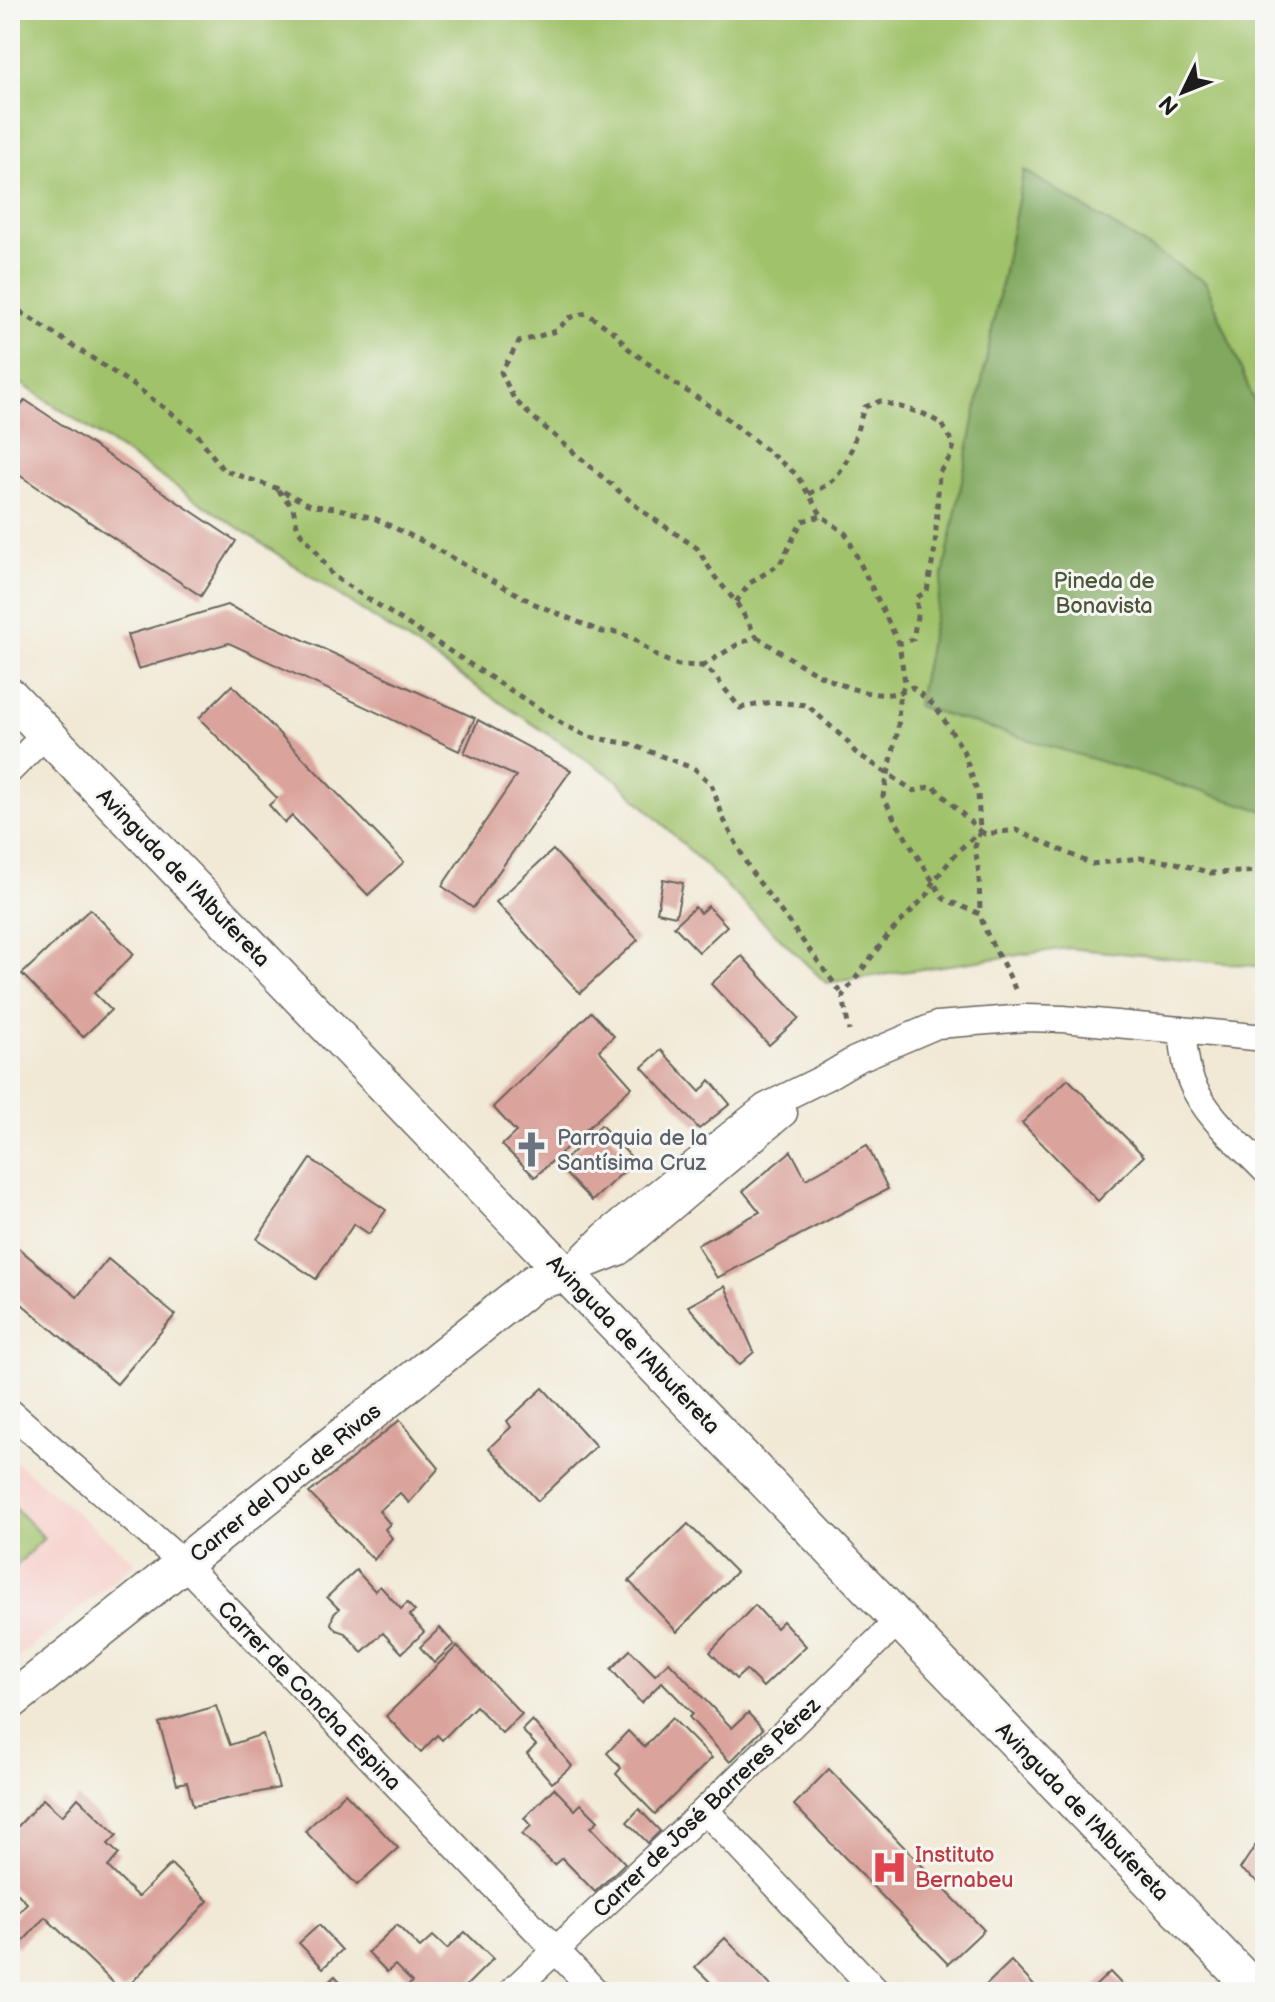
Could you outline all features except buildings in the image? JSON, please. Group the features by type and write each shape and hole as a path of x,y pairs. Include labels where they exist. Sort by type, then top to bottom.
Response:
{"main road":[{"name":"Avinguda de l'Albufereta","path":"10,696 1257,1992"},
{"name":"Carrer del Duc de Rivas","path":"10,1702 535,1282 567,1273"}],"street":[{"path":"10,770 46,734"},
{"name":"Carrer del Duc de Rivas","path":"567,1273 619,1252 828,1076 855,1060 937,1025 1026,1018 1265,1038"},
{"path":"1182,1030 1191,1081 1199,1096 1223,1127 1265,1170"},
{"name":"Carrer de Concha Espina","path":"10,1412 183,1563 596,1992"},
{"name":"Carrer de José Barreres Pérez","path":"511,1992 705,1810 899,1620"},
{"path":"705,1810 877,1992"}],"path":[{"path":"10,305 135,386 172,414 197,434 223,470 276,488 312,506 336,508 376,519 535,604 602,632 618,632 658,657 678,665 702,666 740,643 757,637"},
{"path":"980,914 944,899 883,796 898,730 901,695 905,682 899,644 846,534 822,516 796,474 715,409 629,349 615,333 586,313 569,318 556,331 519,342 501,372 514,399 642,511 697,548 757,637 796,664 832,682 863,691 901,695 912,687 936,707 963,750 978,794 980,831 975,847 980,914 984,931 1008,971 1026,1018"},
{"path":"809,494 835,479 849,456 865,407 880,401 924,414 942,424 954,445 951,456 939,473 932,571 927,591 916,598 918,611 913,639 899,644"},
{"path":"276,488 293,508 298,530 333,576 347,588 417,628 566,726 590,737 630,744 695,769 711,784 724,820 750,870 843,995 855,1060"},
{"path":"736,602 750,583 780,564 802,521 822,516"},
{"path":"702,666 713,674 740,708 772,702 807,705 855,752 914,791 933,786 985,834 1016,830 1092,864 1140,858 1176,863 1211,873 1265,871"},
{"path":"843,995 888,935 929,893 933,882 958,851 980,831"}],"shaded area":[{"path":"10,1457 136,1563 10,1664"}],"green space":[{"path":"10,10 1265,10 1265,967 1067,948 826,983 617,780 10,376"},
{"name":"Pineda de Bonavista","path":"1024,170 1206,283 1265,428 1265,811 917,706"},
{"path":"10,1503 44,1538 10,1572"}],"place":[{"name":"Parroquia de la Santísima Cruz","path":"531,1150"},
{"name":"Instituto Bernabeu","path":"889,1867"}]}
